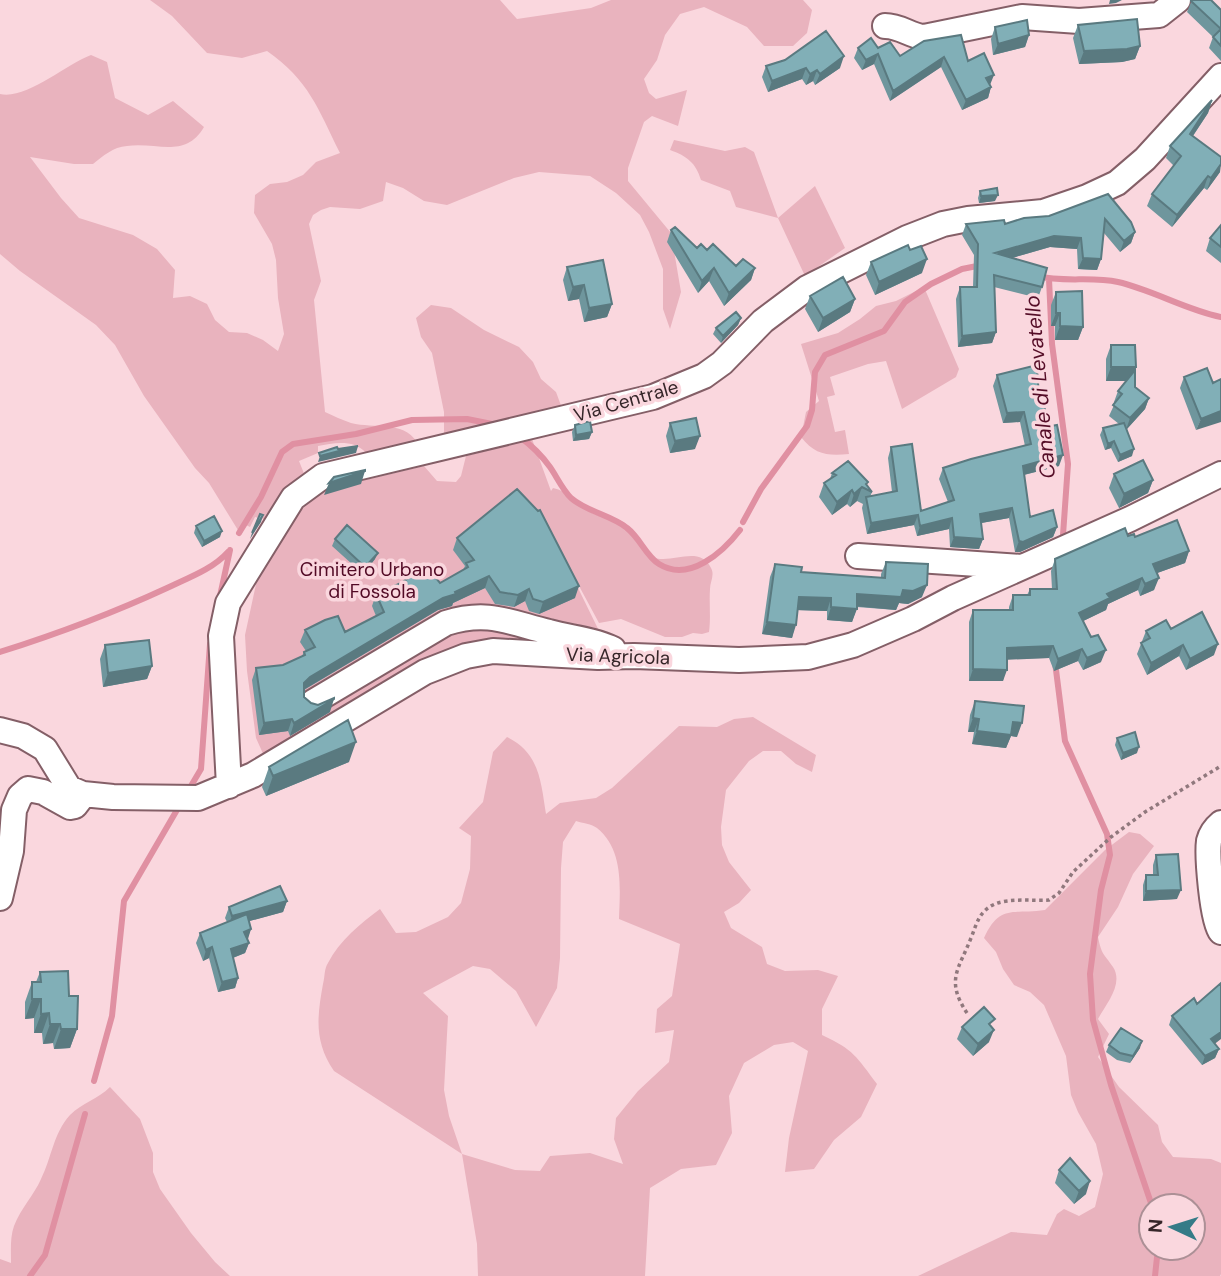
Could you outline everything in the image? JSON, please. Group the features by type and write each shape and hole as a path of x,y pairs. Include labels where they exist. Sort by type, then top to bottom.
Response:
{"street":[{"path":"885,26 897,26 915,37 924,37 1022,17 1079,21 1159,15 1178,0"},
{"name":"Via Centrale","path":"229,786 221,636 228,603 293,498 323,476 653,397 704,376 722,363 763,321 789,300 829,276 906,238 943,224 968,219 1043,212 1117,183 1146,159 1221,76"},
{"name":"Via Agricola","path":"83,794 198,798 253,775 425,672 466,656 493,651 598,657 739,660 808,657 853,645 1130,519 1221,474"},
{"path":"858,556 960,561 1022,568"},
{"path":"313,702 446,624 466,617 503,619 549,633 601,643 634,656"},
{"path":"0,730 23,736 46,749 69,788 83,794 80,802 71,807 43,792 28,789 20,796 15,810 11,851 0,898"},
{"path":"1221,822 1212,833 1209,844 1213,909 1216,925 1221,932"}],"path":[{"path":"967,1013 958,1000 955,976 977,919 984,911 1004,902 1049,900 1055,897 1073,872 1111,837 1145,812 1221,766"}],"green space":[{"path":"150,0 500,0 517,19 591,8 611,0 803,0 812,10 807,33 793,46 764,46 747,27 704,7 680,14 665,35 657,60 644,79 649,93 656,99 687,90 678,126 652,116 644,122 628,168 628,181 671,233 681,292 670,329 663,309 663,269 649,232 640,215 616,193 590,176 539,172 514,178 447,205 424,201 403,188 386,182 383,201 360,209 330,207 313,215 309,224 321,281 314,300 325,412 351,423 396,428 411,435 417,442 366,453 350,444 318,446 318,453 299,461 305,476 270,521 255,517 250,527 246,525 241,535 209,483 195,468 144,396 115,345 96,325 0,254 0,94 22,92 91,55 107,62 115,98 148,115 173,101 204,127 197,137 179,146 138,145 117,148 93,164 30,157 79,218 133,235 157,249 175,270 173,298 190,296 207,304 215,320 229,332 247,333 278,351 284,334 276,260 272,244 254,213 255,195 270,184 287,182 303,175 316,162 340,153 311,96 281,62 267,51 242,58 207,53 172,16"},
{"path":"674,140 725,151 745,147 754,152 778,218 736,207 730,191 701,180 690,161 670,150"},
{"path":"815,186 845,248 805,276 778,218"},
{"path":"924,287 959,369 956,377 902,409 886,361 830,377 835,395 827,397 835,432 845,430 849,454 828,454 811,448 801,437 806,412 819,401 801,344 838,333 876,306 896,301"},
{"path":"431,305 451,308 484,330 519,347 533,362 541,379 556,392 563,411 444,433 444,412 432,353 421,337 416,318"},
{"name":"Cimitero Urbano di Fossola","path":"532,439 551,491 553,488 559,490 594,514 625,523 651,556 666,559 691,556 706,561 713,573 709,632 665,637 621,619 599,623 558,547 603,639 483,644 265,758 256,738 245,635 258,575 295,516 327,489 424,466 437,481 456,482 461,476 466,456"},
{"path":"753,717 816,755 812,772 796,764 781,751 763,751 749,761 726,790 721,827 722,845 729,862 751,890 739,903 724,912 731,928 762,947 767,964 785,971 818,970 838,976 822,1009 822,1035 854,1055 877,1084 861,1117 834,1140 814,1169 785,1172 789,1138 808,1051 793,1042 774,1045 744,1063 729,1096 732,1133 716,1165 681,1169 650,1188 645,1276 478,1276 477,1244 462,1154 334,1071 323,1050 319,1018 327,965 344,940 380,909 396,933 416,932 448,917 461,903 470,869 471,836 459,828 483,802 493,752 507,737 526,751 533,760 540,780 546,814 560,803 596,798 612,788 679,726 717,727 734,719","holes":["576,821 595,827 606,837 616,858 620,882 619,919 680,944 672,996 657,1009 655,1033 674,1030 669,1062 638,1091 616,1118 614,1139 623,1164 590,1153 550,1156 540,1171 515,1170 462,1154 449,1116 444,1090 448,1016 423,993 473,966 490,969 516,991 536,1027 557,988 563,842"]},
{"path":"1129,832 1140,834 1154,846 1133,874 1118,907 1098,937 1102,951 1116,974 1116,980 1113,994 1098,1019 1109,1034 1098,1057 1119,1087 1158,1125 1162,1142 1173,1157 1211,1159 1221,1163 1220,1276 918,1276 1011,1232 1047,1235 1057,1214 1064,1209 1079,1216 1095,1207 1103,1174 1096,1144 1071,1095 1066,1056 1044,1005 1030,992 1014,985 996,952 984,938 1002,915 1045,910 1105,850"},
{"path":"110,1087 140,1119 153,1153 153,1172 160,1189 191,1233 230,1276 0,1276 0,1259 11,1263 14,1226 45,1171 64,1122"}],"building":[{"path":"1211,0 1221,10 1221,29 1191,1"},
{"path":"1137,19 1140,46 1084,51 1078,25"},
{"path":"1027,20 1029,35 998,44 995,27"},
{"path":"1221,29 1221,46 1213,37"},
{"path":"826,31 844,56 820,74 817,70 810,74 806,68 772,81 766,66 785,60"},
{"path":"961,35 968,61 984,53 994,75 986,78 991,87 966,100 944,57 893,91 878,54 866,60 858,48 871,38 878,48 890,42 900,56 924,41"},
{"path":"1212,100 1190,134 1221,157 1221,164 1177,215 1152,194 1181,156 1170,146"},
{"path":"997,188 998,195 981,196 980,191"},
{"path":"1108,194 1131,222 1135,232 1124,241 1105,219 1101,259 1083,258 1081,238 1054,236 995,253 1047,268 1042,287 994,275 996,332 962,336 960,287 977,287 978,244 966,224 1004,220 1005,224 1024,218 1049,216"},
{"path":"1221,225 1221,247 1210,238"},
{"path":"675,227 697,248 701,244 707,250 713,244 736,266 743,259 755,268 729,293 714,268 702,281 671,230"},
{"path":"908,245 910,250 921,246 927,259 879,282 871,262"},
{"path":"603,260 612,304 589,308 584,285 573,287 567,267"},
{"path":"843,277 855,299 823,318 810,296"},
{"path":"1082,291 1083,327 1060,326 1060,313 1056,313 1056,292"},
{"path":"736,312 741,318 723,336 716,328"},
{"path":"1111,345 1135,345 1136,367 1111,367"},
{"path":"1037,365 1039,398 1044,397 1046,427 1057,425 1063,455 1023,466 1030,517 1053,510 1057,527 1023,542 1019,541 1012,508 980,514 983,539 954,537 952,518 920,526 918,515 871,523 866,497 897,491 891,447 912,444 921,511 954,500 943,468 1031,444 1024,412 1007,413 997,375"},
{"path":"1207,368 1213,383 1221,379 1221,411 1201,419 1184,377"},
{"path":"1135,370 1135,387 1149,398 1130,418 1113,405 1122,394 1118,391"},
{"path":"696,418 700,436 675,441 670,423"},
{"path":"590,421 592,432 576,435 575,425"},
{"path":"1124,423 1134,449 1120,455 1114,441 1108,444 1103,428"},
{"path":"358,446 320,456 319,453 337,447"},
{"path":"1143,460 1153,480 1124,494 1114,474"},
{"path":"848,461 868,482 866,484 872,492 862,487 854,494 852,490 837,502 824,483 836,475 832,473"},
{"path":"365,471 329,483 334,477"},
{"path":"517,489 540,510 579,586 543,602 533,599 529,589 518,595 500,592 489,576 443,598 304,683 304,697 311,703 318,705 334,699 294,723 292,719 264,723 256,668 283,665 305,655 304,652 315,647 305,630 325,620 338,616 345,632 384,612 376,594 401,583 426,566 440,583 468,567 466,563 474,560 457,538"},
{"path":"260,514 263,515 252,533"},
{"path":"214,516 222,531 204,541 196,526"},
{"path":"1177,520 1189,551 1153,564 1159,578 1145,584 1142,578 1107,594 1110,598 1079,613 1091,637 1098,635 1106,650 1087,658 1082,649 1058,659 1053,646 1007,648 1007,670 973,669 973,610 1013,610 1013,595 1030,595 1030,589 1057,589 1055,559 1125,528 1128,536 1134,534 1135,537"},
{"path":"347,525 378,553 365,567 335,539"},
{"path":"886,562 928,564 927,585 913,591 903,590 901,597 857,594 857,609 831,607 831,598 799,597 796,625 767,622 775,564 802,567 801,572 885,578"},
{"path":"1202,612 1218,644 1190,659 1183,645 1151,663 1141,643 1150,638 1146,631 1166,620 1171,629"},
{"path":"149,640 152,666 108,673 105,645"},
{"path":"975,701 1024,706 1022,723 1013,722 1011,735 977,731 979,719 973,718"},
{"path":"348,720 356,742 273,776 269,767"},
{"path":"1135,732 1139,747 1123,753 1117,738"},
{"path":"1178,854 1181,890 1146,891 1146,875 1158,875 1156,855"},
{"path":"280,886 287,901 232,916 229,907"},
{"path":"247,914 251,929 244,932 249,943 231,949 238,978 222,982 212,947 206,950 200,933"},
{"path":"68,971 69,996 78,996 77,1029 61,1029 60,1024 50,1024 49,1013 41,1014 41,999 32,999 32,982 41,982 40,972"},
{"path":"1221,983 1221,1032 1211,1039 1219,1049 1205,1056 1172,1016 1194,998 1197,1004"},
{"path":"984,1007 995,1019 989,1024 994,1030 978,1044 962,1027"},
{"path":"1121,1028 1142,1041 1133,1056 1120,1053 1109,1045"},
{"path":"1070,1158 1090,1181 1079,1191 1059,1170"}],"waterway":[{"path":"743,522 761,489 807,426 812,410 815,372 825,355 884,331 905,302 931,284 962,269 982,265"},
{"path":"1037,276 1118,282 1221,317"},
{"name":"Canale di Levatello","path":"1049,279 1052,344 1068,464 1063,535"},
{"path":"239,533 261,497 282,452 293,444 356,434 412,420 467,419 497,425"},
{"path":"520,437 550,467 571,498 627,528 654,561 670,569 682,570 704,562 740,530"},
{"path":"220,596 230,550"},
{"path":"0,652 85,623 147,597 200,573 228,552"},
{"path":"188,791 201,769 210,644"},
{"name":"Canale di Levatello","path":"1055,662 1065,741 1107,834 1110,855 1101,890 1090,974 1093,1020 1111,1085 1147,1192"},
{"path":"94,1081 112,1016 124,901 181,803"},
{"path":"30,1276 45,1255 85,1114"},
{"name":"Canale di Levatello","path":"1155,1276 1156,1262"}]}
